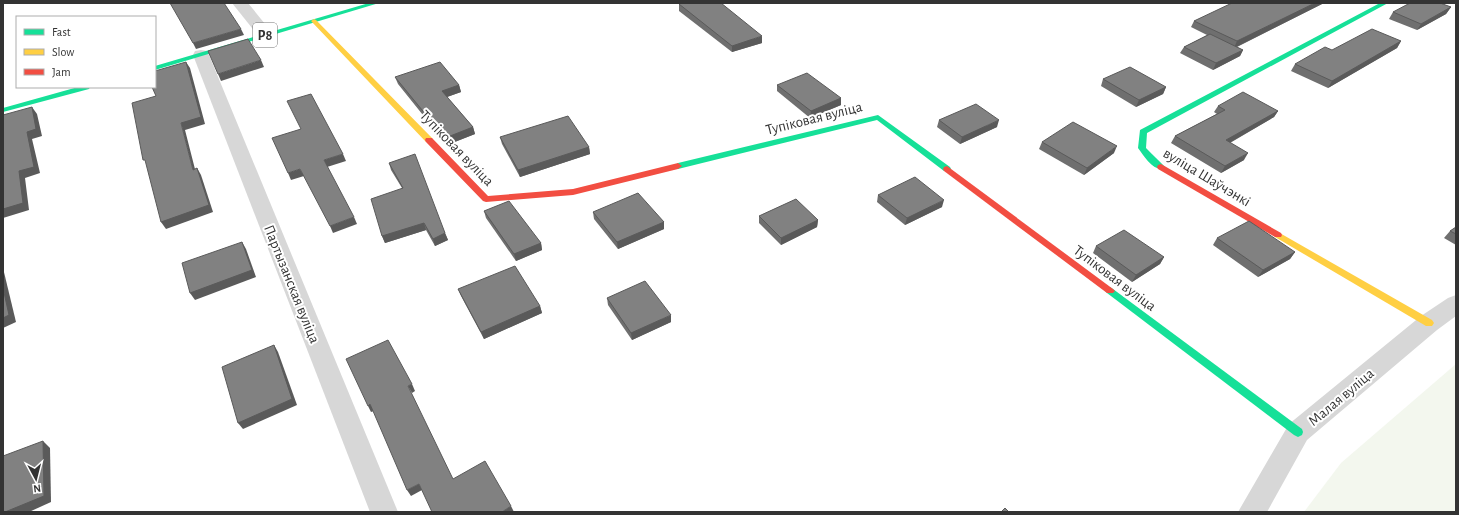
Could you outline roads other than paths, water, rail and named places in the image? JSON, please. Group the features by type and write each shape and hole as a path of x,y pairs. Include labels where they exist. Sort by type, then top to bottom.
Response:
{"street":[{"path":"240,3 266,35"},
{"name":"Р8","path":"156,68 376,3"},
{"name":"вуліца Шаўчэнкі","path":"1385,3 1143,132 1142,148 1156,164 1429,323"},
{"name":"Тупіковая вуліца","path":"314,21 486,199 573,192 878,118 1298,432"},
{"name":"Партызанская вуліца","path":"201,55 384,512"},
{"path":"3,110 82,88"},
{"name":"Малая вуліца","path":"1252,512 1298,432 1429,323 1456,304"}]}
